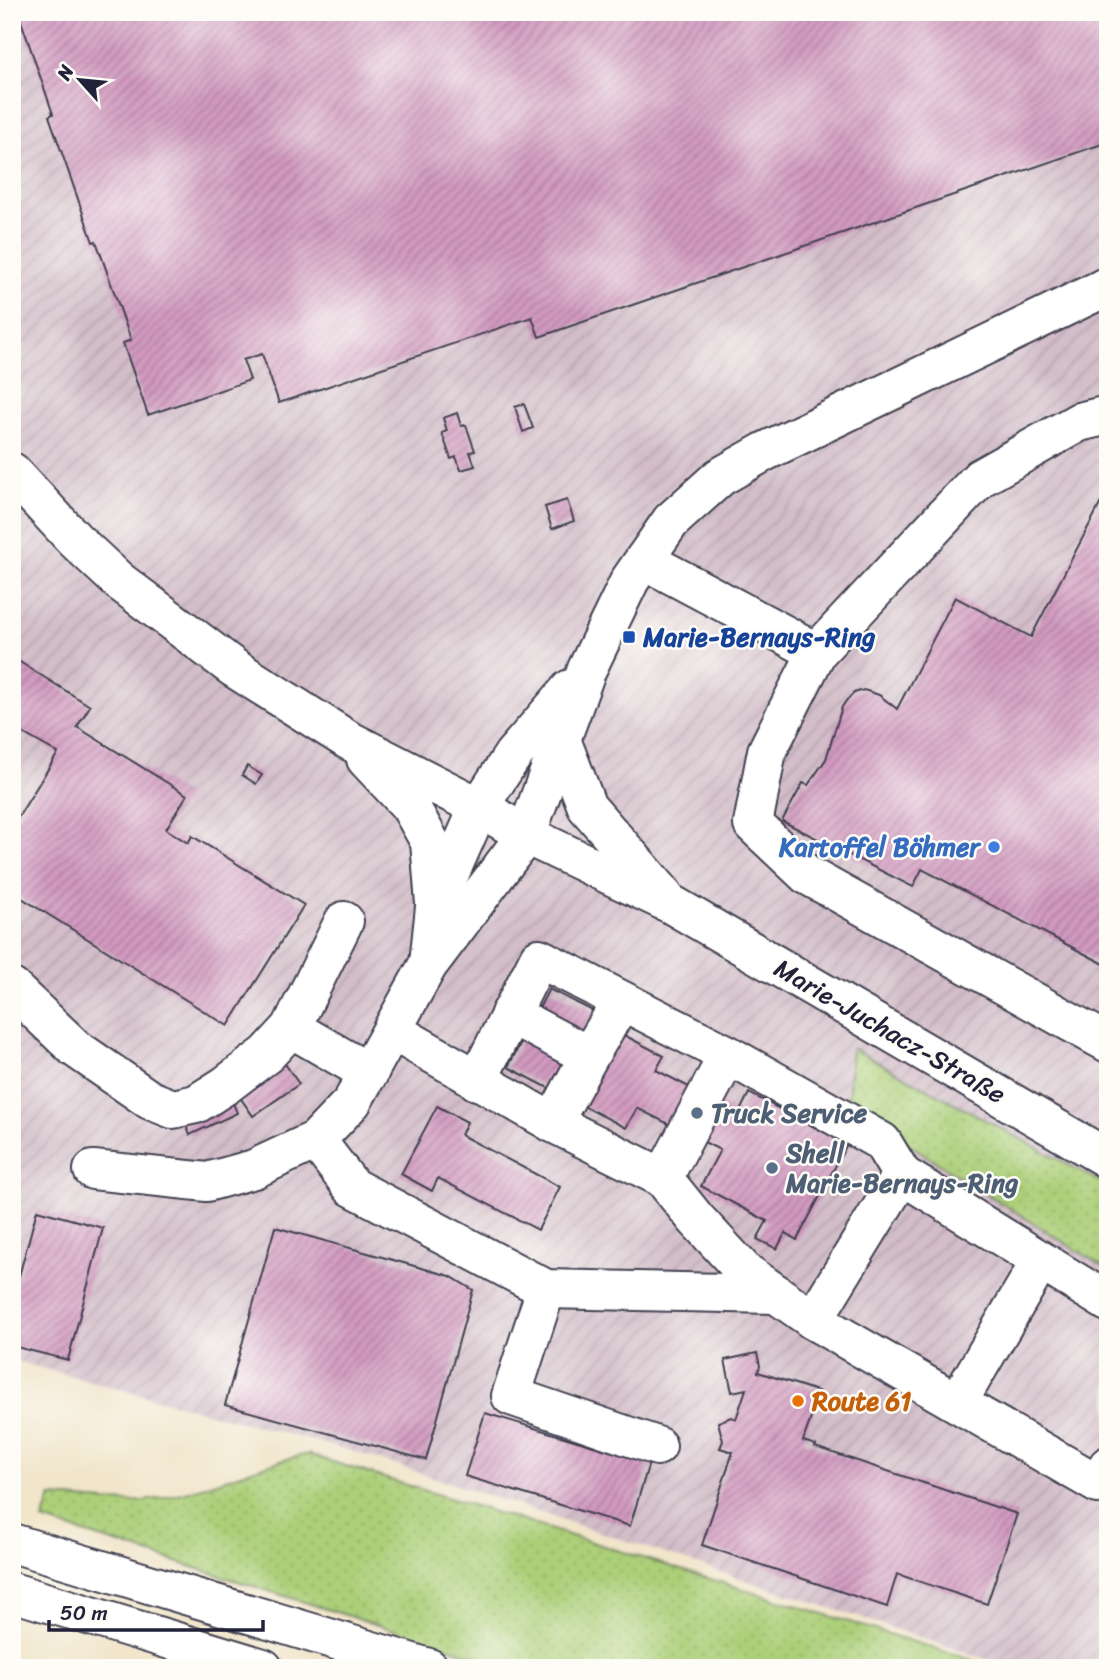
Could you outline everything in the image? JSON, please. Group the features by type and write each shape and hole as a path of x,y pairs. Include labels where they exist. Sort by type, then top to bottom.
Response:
{"main road":[{"path":"93,1170 208,1182 254,1169 316,1140 352,1101 428,965 526,835 587,669 630,580 671,521 720,477 764,452 1108,286"},
{"path":"1108,415 1079,422 980,478 817,652 767,751 753,824 807,875 1108,1043"},
{"name":"Marie-Juchacz-Straße","path":"12,471 75,540 119,581 234,668 348,740 480,807 526,835 671,904 1108,1159"},
{"path":"644,560 817,652"},
{"path":"428,965 435,908 480,807 513,755 587,669"},
{"name":"Marie-Juchacz-Straße","path":"348,740 410,806 430,842 435,908"},
{"name":"Marie-Juchacz-Straße","path":"562,742 587,807 671,904"},
{"path":"12,988 75,1048 150,1100 173,1109 196,1104 226,1086 267,1054 291,1028 344,921"},
{"path":"477,1081 539,958 728,1055 883,1142 902,1175 1108,1302"},
{"path":"553,1123 621,1002"},
{"path":"510,1014 589,1056"},
{"path":"291,1028 369,1073"},
{"path":"393,1031 553,1123 663,1178 744,1271 813,1320 1098,1484 1108,1466"},
{"path":"663,1178 728,1055"},
{"path":"316,1140 352,1187 545,1289 776,1294"},
{"path":"813,1320 902,1175"},
{"path":"958,1402 1040,1262"},
{"path":"545,1289 511,1396 657,1447"},
{"path":"12,1543 429,1668"},
{"path":"12,1592 263,1668"}],"shaded area":[{"path":"12,12 1108,12 1108,1668 1013,1668 362,1454 12,1360"}],"green space":[{"path":"852,1048 1108,1186 1108,1270 848,1103"},
{"path":"310,1454 998,1668 514,1668 43,1520 51,1497 143,1501 186,1492"}],"building":[{"path":"18,12 1108,12 1108,142 539,337 532,317 279,403 262,354 243,360 250,380 148,415 123,343 131,340 49,116 53,114"},
{"path":"12,153 20,175 12,178"},
{"path":"524,404 533,428 523,432 515,407"},
{"path":"457,413 461,426 466,425 475,451 470,452 475,466 461,470 456,457 451,459 442,433 447,431 443,418"},
{"path":"1108,489 1108,966 922,869 913,887 782,821 803,783 808,785 826,759 846,701 854,693 864,690 879,695 897,709 955,597 1031,637"},
{"path":"567,500 574,521 552,529 545,507"},
{"path":"15,659 90,706 77,727 187,795 166,829 188,843 192,836 304,905 228,1026 12,892 12,827 58,753 12,727 12,664"},
{"path":"247,766 262,775 256,784 242,775"},
{"path":"549,989 623,1026 620,1033 664,1056 656,1070 739,1113 749,1093 847,1144 797,1240 785,1233 777,1249 757,1239 767,1221 701,1186 720,1150 637,1108 626,1128 508,1067"},
{"path":"283,1061 299,1084 253,1116 237,1093"},
{"path":"233,1103 237,1113 190,1135 186,1125"},
{"path":"437,1106 467,1122 461,1135 560,1187 538,1230 438,1178 432,1191 401,1174"},
{"path":"37,1210 103,1228 68,1360 12,1346 12,1302"},
{"path":"275,1227 450,1276 473,1290 426,1460 225,1405"},
{"path":"757,1353 760,1366 758,1372 820,1392 803,1441 1017,1514 987,1604 897,1574 887,1607 702,1545 733,1452 720,1448 723,1441 718,1422 731,1417 736,1419 746,1389 732,1392 725,1360"},
{"path":"485,1413 649,1463 630,1526 465,1476"}],"place":[{"name":"Marie-Bernays-Ring","path":"629,637"},
{"name":"Kartoffel Böhmer","path":"994,847"},
{"name":"Truck Service","path":"697,1113"},
{"name":"Shell Marie-Bernays-Ring","path":"772,1168"},
{"name":"Route 61","path":"798,1401"}]}
